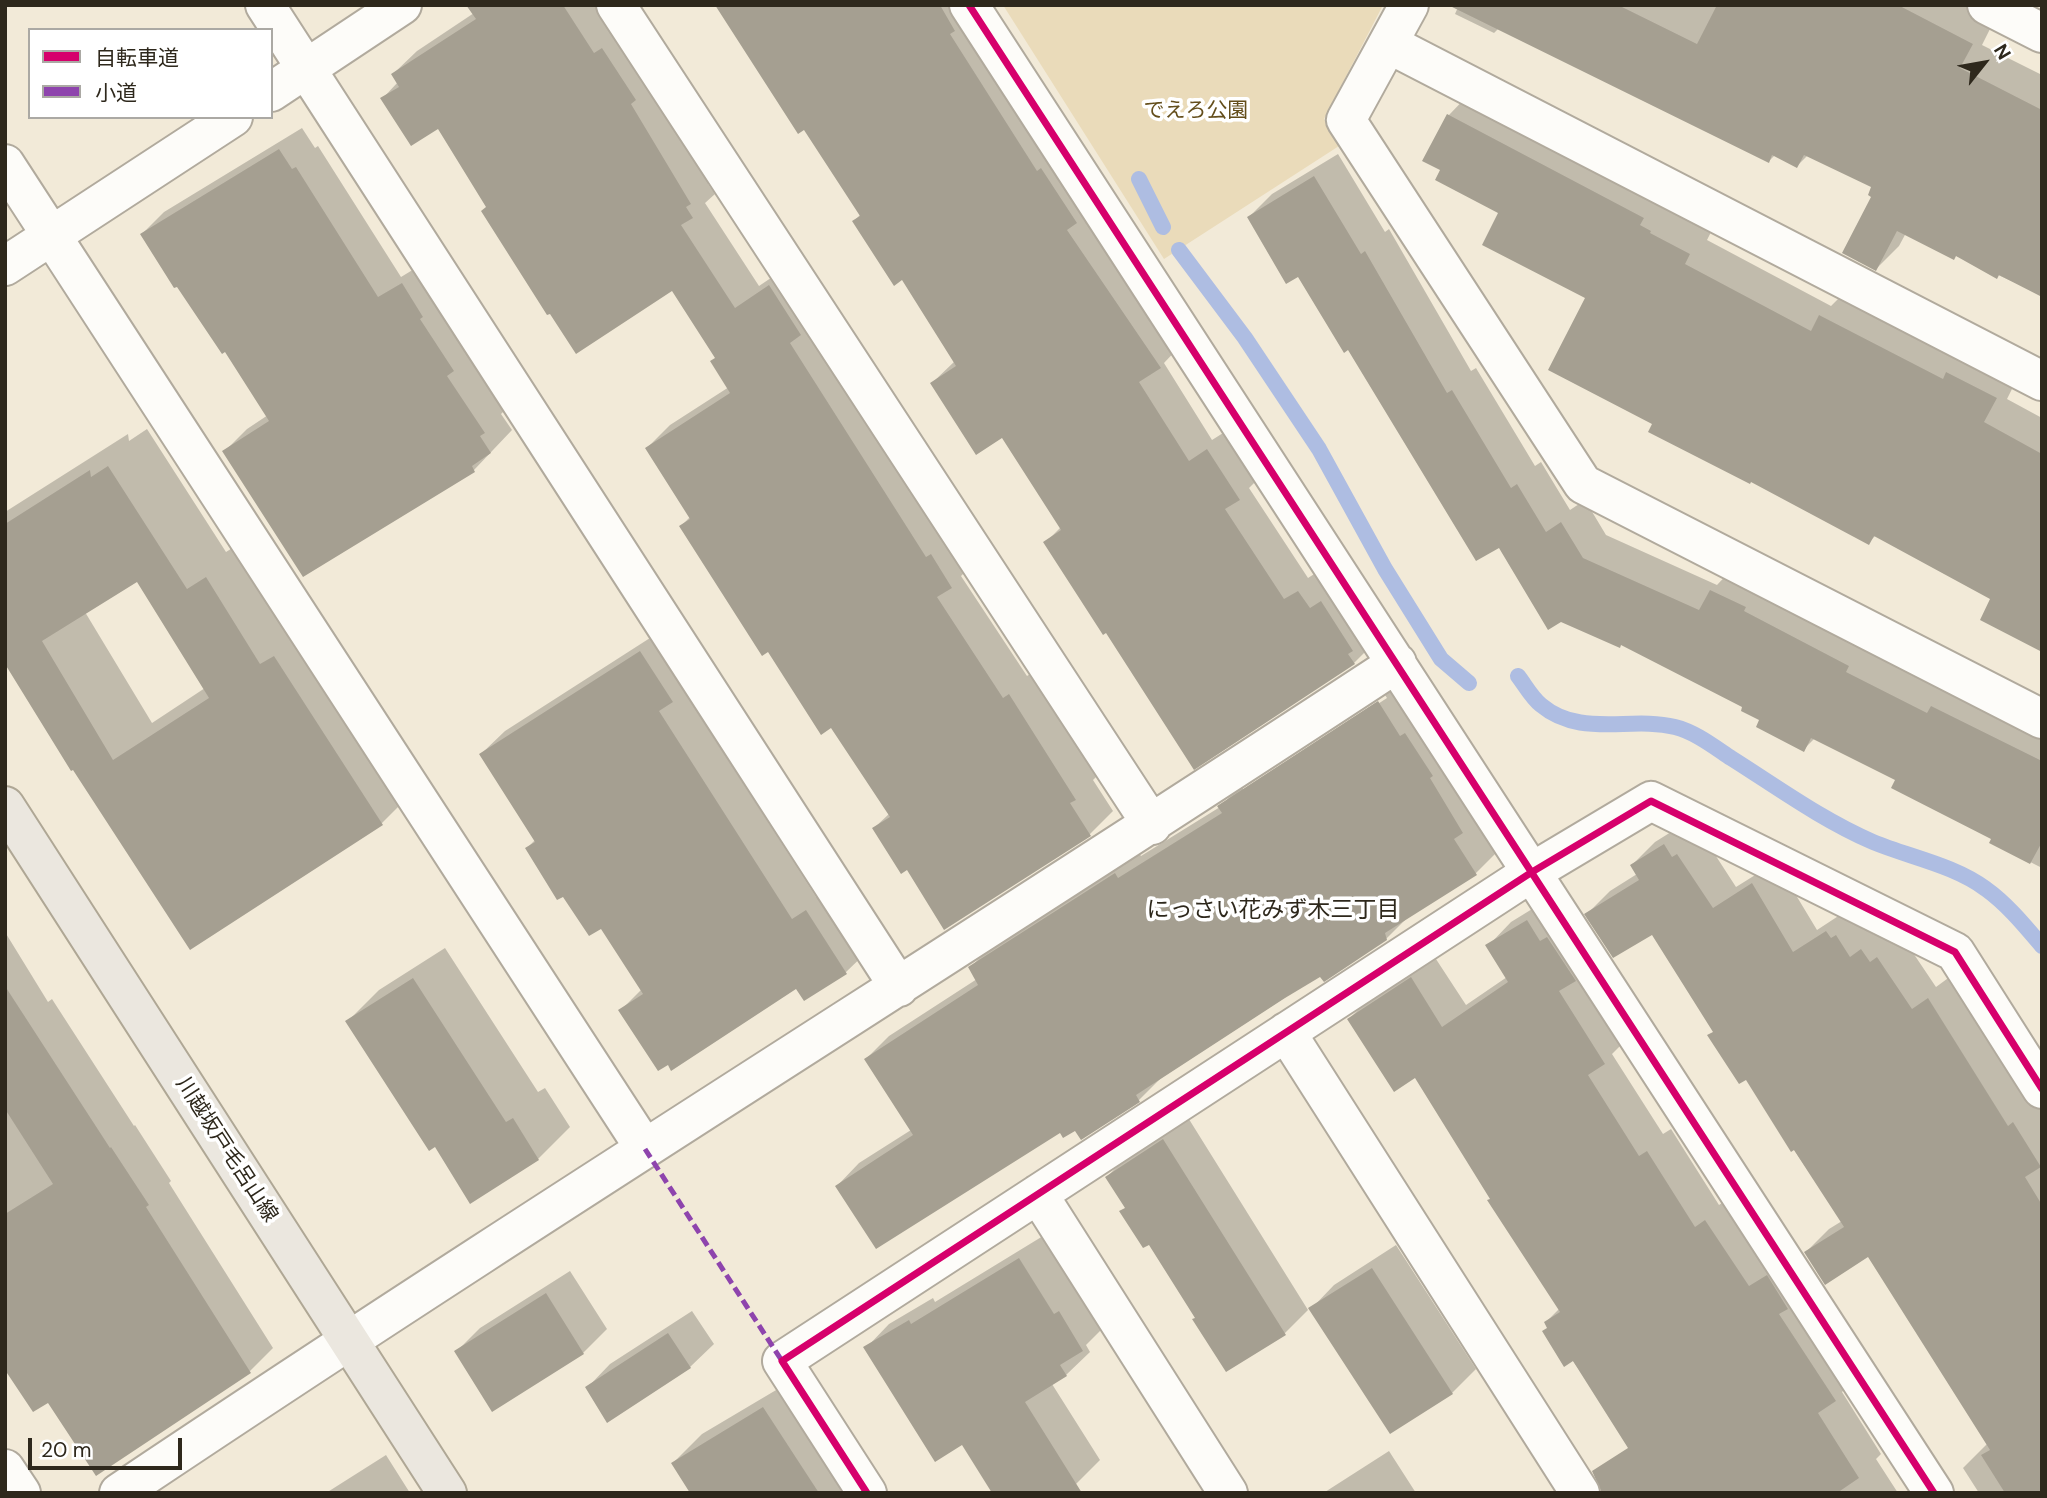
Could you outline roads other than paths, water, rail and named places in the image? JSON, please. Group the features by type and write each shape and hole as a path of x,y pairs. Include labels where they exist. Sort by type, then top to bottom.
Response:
{"main road":[{"name":"川越坂戸毛呂山線","path":"5,806 447,1493"}],"street":[{"path":"265,5 899,987"},
{"path":"273,91 402,5"},
{"path":"616,5 1152,825"},
{"path":"970,5 1934,1493"},
{"path":"1409,5 1346,120 1583,484 2042,719"},
{"path":"1987,5 2042,33"},
{"path":"1389,44 2042,381"},
{"path":"5,266 230,119"},
{"path":"5,164 645,1149"},
{"path":"119,1493 349,1340 1152,825 1397,663"},
{"path":"867,1493 782,1361 1532,872 1651,801 1955,952 2042,1088"},
{"path":"1286,1032 1580,1493"},
{"path":"1038,1194 1228,1493"},
{"path":"5,1469 20,1493"}],"waterway":[{"path":"1139,179 1163,227"},
{"path":"1179,250 1245,338 1319,449 1385,569 1441,659 1469,683"},
{"path":"1518,676 1541,705 1572,721 1589,724 1658,724 1682,729 1697,736 1836,824 1873,842 1946,868 1973,881 2001,901 2042,946"}],"district":[{"name":"にっさい花みず木三丁目","path":"1273,911"}],"park label":[{"name":"でえろ公園","path":"1196,111"}]}
